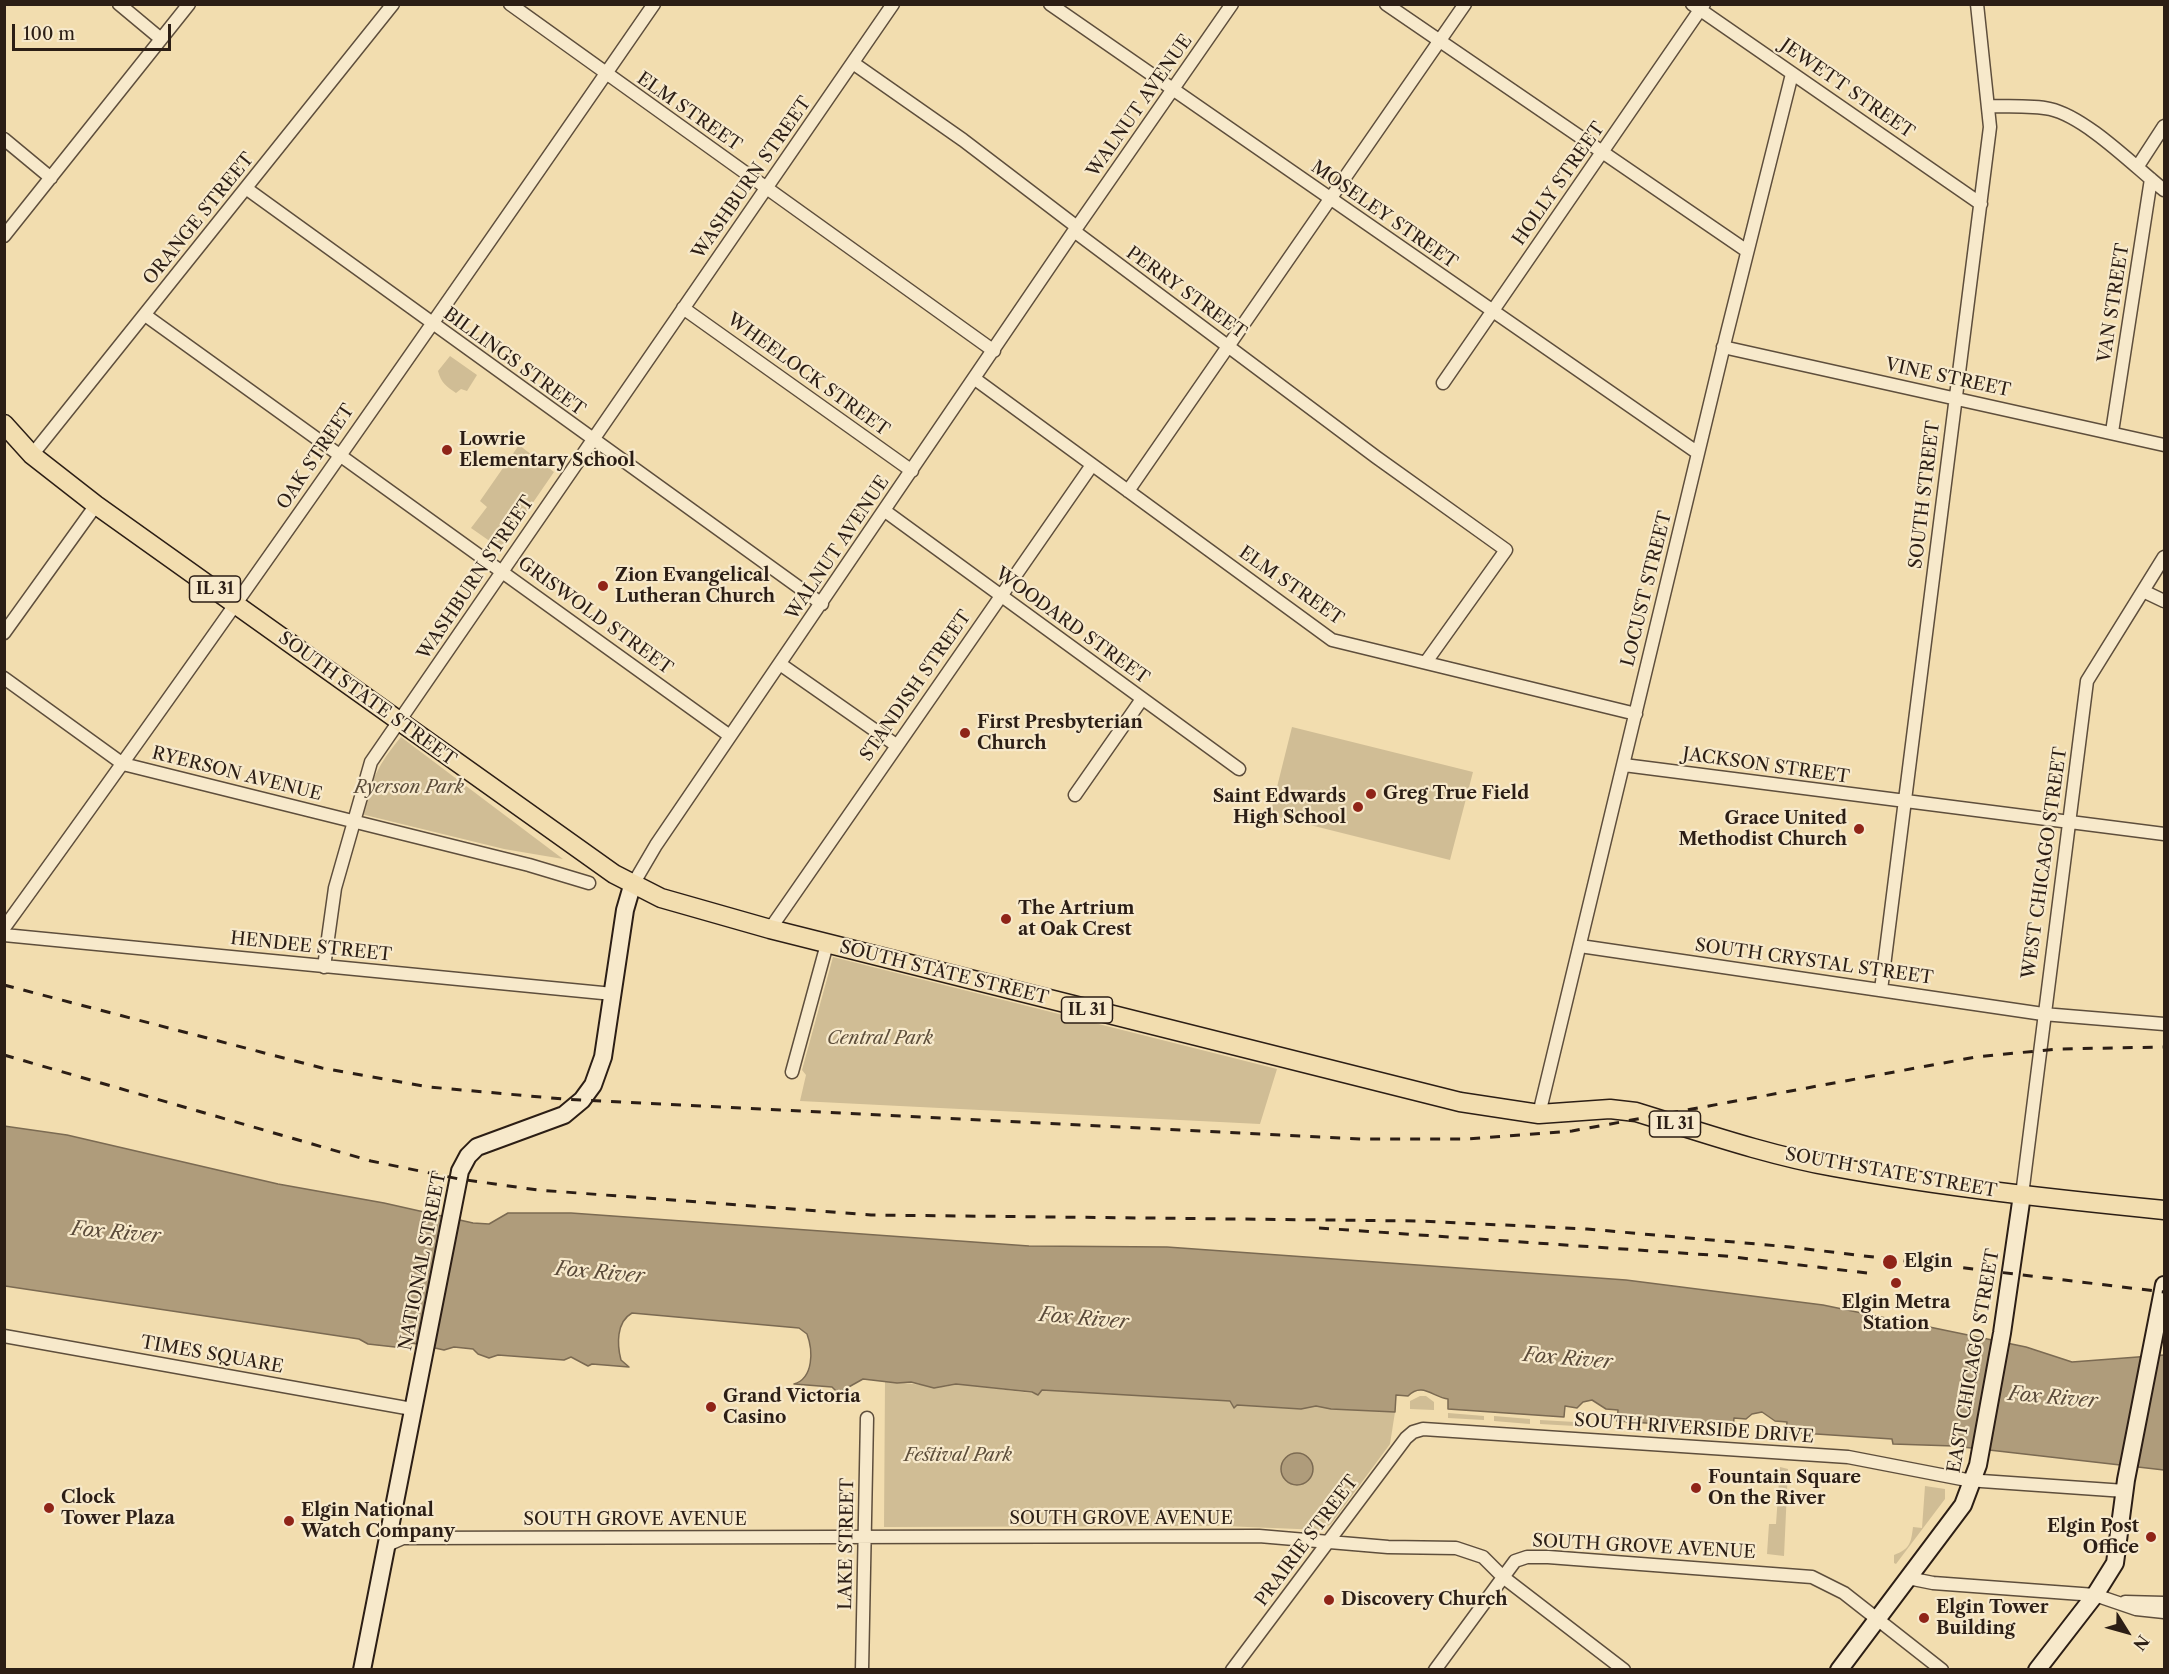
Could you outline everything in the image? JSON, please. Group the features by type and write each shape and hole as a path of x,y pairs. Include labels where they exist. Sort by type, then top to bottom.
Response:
{"main road":[{"name":"SOUTH STATE STREET","path":"4,424 32,455 96,505 399,723 632,886 661,897 827,944 1460,1102 1539,1114 1610,1109 1636,1112 1833,1167 2022,1195"},
{"name":"IL 31","path":"2022,1195 2164,1210"}],"street":[{"path":"119,4 161,39"},
{"path":"4,236 189,4"},
{"name":"ELM STREET","path":"510,4 994,351"},
{"name":"OAK STREET","path":"4,928 237,605 339,454 654,4"},
{"name":"WASHBURN STREET","path":"324,967 335,888 352,820 371,762 893,4"},
{"name":"MOSELEY STREET","path":"1050,4 1698,453"},
{"name":"WALNUT AVENUE","path":"632,886 643,864 730,736 822,604 1075,229 1232,4"},
{"path":"1386,4 1747,251"},
{"path":"1128,491 1230,347 1465,4"},
{"name":"SOUTH STREET","path":"1881,990 1990,127 1977,4"},
{"name":"ORANGE STREET","path":"32,455 392,5"},
{"name":"JEWETT STREET","path":"1699,6 1792,74 1981,204"},
{"name":"HOLLY STREET","path":"1443,383 1699,6"},
{"name":"PERRY STREET","path":"853,63 963,140 1230,347 1506,550 1426,662"},
{"name":"LOCUST STREET","path":"1539,1114 1747,251 1792,74"},
{"path":"1989,106 2051,109 2078,123 2138,166 2164,190"},
{"path":"2138,166 2164,126"},
{"path":"4,139 51,178"},
{"name":"VAN STREET","path":"2112,432 2151,179"},
{"name":"BILLINGS STREET","path":"247,189 430,324 822,604"},
{"name":"WHEELOCK STREET","path":"683,308 912,471"},
{"name":"GRISWOLD STREET","path":"146,315 730,736"},
{"name":"VINE STREET","path":"1724,347 2164,445"},
{"name":"ELM STREET","path":"975,379 1332,640 1635,714"},
{"name":"STANDISH STREET","path":"770,929 1092,465"},
{"path":"4,633 96,505"},
{"name":"WOODARD STREET","path":"885,511 1239,770"},
{"name":"WEST CHICAGO STREET","path":"2022,1195 2043,1014 2087,681 2164,556"},
{"path":"2143,591 2164,601"},
{"path":"780,664 896,745"},
{"name":"RYERSON AVENUE","path":"4,678 123,764 352,820 589,883"},
{"path":"1075,795 1142,699"},
{"name":"JACKSON STREET","path":"1624,765 2164,834"},
{"name":"NATIONAL STREET","path":"362,1670 386,1538 426,1351 460,1171 468,1156 477,1147 564,1115 588,1093 603,1057 625,910 632,886"},
{"name":"HENDEE STREET","path":"4,935 614,994"},
{"path":"792,1072 827,944"},
{"name":"SOUTH CRYSTAL STREET","path":"1580,946 2043,1014 2164,1024"},
{"name":"EAST CHICAGO STREET","path":"1839,1670 1963,1506 1976,1472 2002,1334 2022,1195"},
{"path":"2037,1670 2107,1578 2117,1554 2126,1486 2164,1285"},
{"name":"TIMES SQUARE","path":"4,1336 412,1409"},
{"name":"LAKE STREET","path":"862,1670 867,1419"},
{"name":"SOUTH RIVERSIDE DRIVE","path":"1410,1434 1423,1429 1441,1429 1848,1457 2126,1486"},
{"name":"PRAIRIE STREET","path":"1232,1670 1410,1434"},
{"name":"SOUTH GROVE AVENUE","path":"386,1538 1259,1536 1388,1547 1462,1549 1482,1557 1503,1577 1515,1561 1527,1557 1803,1575 1819,1579 1844,1593 1877,1619"},
{"path":"1435,1670 1503,1577 1624,1670"},
{"path":"1908,1578 1933,1583 2094,1595 2136,1609 2164,1612"},
{"path":"2115,1602 2164,1603"},
{"path":"1877,1619 1942,1670"}],"green space":[{"path":"450,356 477,375 467,391 461,389 456,393 441,379 438,371"},
{"path":"519,445 554,472 501,549 471,528 487,507 480,501"},
{"name":"Greg True Field","path":"1292,727 1473,772 1450,860 1270,815"},
{"name":"Ryerson Park","path":"401,737 563,859 504,849 361,814 376,773"},
{"name":"Central Park","path":"833,957 1277,1069 1260,1124 800,1101 806,1075 802,1070"},
{"name":"Festival Park","path":"885,1381 942,1387 961,1384 1038,1394 1042,1390 1230,1401 1234,1407 1237,1405 1301,1409 1316,1406 1331,1409 1395,1412 1390,1444 1331,1524 1322,1530 1223,1526 884,1527"},
{"path":"1426,1396 1434,1402 1434,1410 1410,1409 1410,1401"},
{"path":"1448,1413 1484,1416 1484,1420 1448,1418"},
{"path":"1494,1416 1530,1419 1530,1424 1494,1421"},
{"path":"1540,1420 1575,1422 1575,1426 1540,1424"},
{"path":"1780,1467 1788,1469 1784,1556 1767,1554 1769,1524 1776,1524"},
{"path":"1925,1486 1945,1489 1945,1499 1896,1564 1894,1555 1909,1545 1913,1527 1922,1528"}],"water":[{"name":"Fox River","path":"4,1126 67,1135 278,1184 384,1203 473,1223 489,1224 508,1213 571,1213 1029,1246 1167,1247 1626,1280 1823,1305 2026,1347 2072,1362 2164,1355 2164,1470 1954,1446 1893,1444 1892,1439 1786,1432 1787,1422 1775,1421 1762,1412 1752,1414 1746,1419 1734,1418 1733,1429 1617,1421 1618,1410 1606,1409 1592,1400 1583,1402 1577,1408 1565,1406 1564,1417 1448,1409 1448,1399 1423,1390 1413,1392 1408,1396 1396,1395 1395,1412 1331,1409 1316,1406 1301,1409 1237,1405 1234,1408 1230,1401 1042,1390 1038,1395 1032,1392 956,1384 934,1388 911,1382 897,1383 863,1379 838,1393 832,1387 794,1384 805,1376 811,1355 807,1334 799,1328 632,1313 623,1322 619,1334 621,1360 629,1367 592,1364 588,1366 571,1357 564,1360 498,1355 489,1358 478,1354 473,1349 454,1347 444,1350 412,1343 404,1348 368,1344 359,1339 5,1286"},
{"path":"1297,1453 1309,1457 1313,1469 1309,1481 1297,1485 1285,1481 1281,1469 1285,1457"}],"railway":[{"path":"4,985 322,1068 429,1087 563,1099 1362,1139 1468,1139 1572,1131 1976,1057 2057,1049 2164,1047"},
{"path":"4,1055 371,1161 459,1179 538,1190 871,1215 1419,1221 1587,1229 1790,1247 2164,1292"},
{"path":"1319,1228 1725,1256 1867,1273"}],"place":[{"name":"Lowrie Elementary School","path":"447,450"},
{"name":"Zion Evangelical Lutheran Church","path":"603,586"},
{"name":"First Presbyterian Church","path":"965,733"},
{"name":"Greg True Field","path":"1371,794"},
{"name":"Saint Edwards High School","path":"1358,807"},
{"name":"Grace United Methodist Church","path":"1859,829"},
{"name":"The Artrium at Oak Crest","path":"1006,919"},
{"name":"Elgin","path":"1890,1262"},
{"name":"Elgin Metra Station","path":"1896,1283"},
{"name":"Grand Victoria Casino","path":"711,1407"},
{"name":"Fountain Square On the River","path":"1696,1488"},
{"name":"Clock Tower Plaza","path":"49,1508"},
{"name":"Elgin National Watch Company","path":"289,1521"},
{"name":"Elgin Post Office","path":"2151,1537"},
{"name":"Discovery Church","path":"1329,1600"},
{"name":"Elgin Tower Building","path":"1924,1618"}]}
